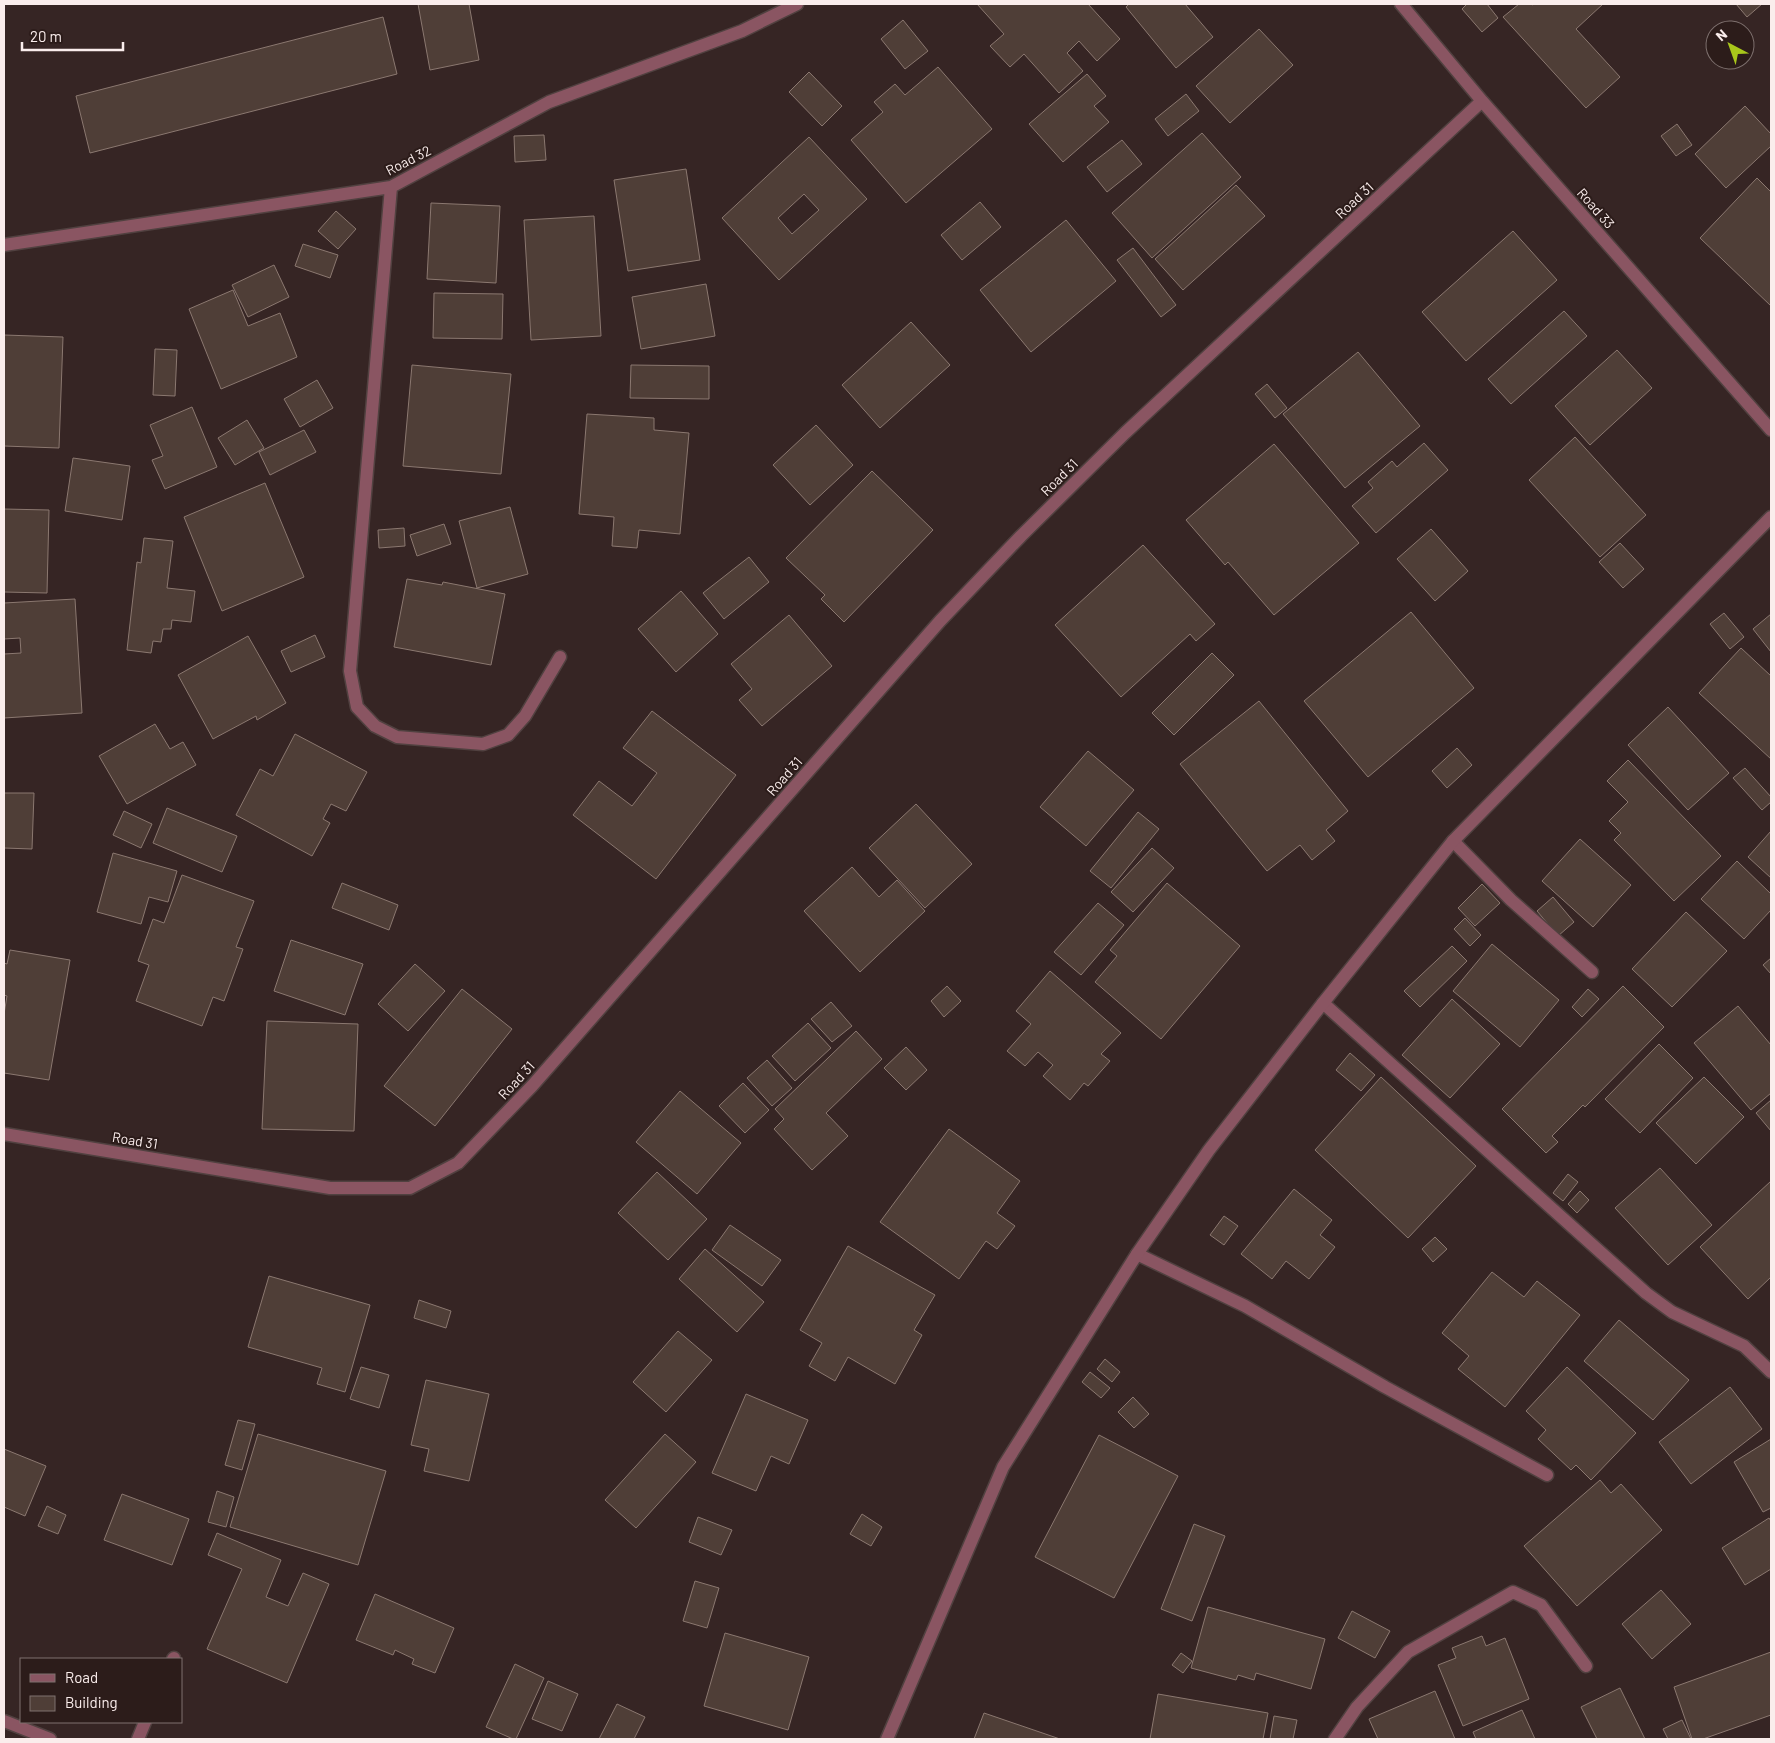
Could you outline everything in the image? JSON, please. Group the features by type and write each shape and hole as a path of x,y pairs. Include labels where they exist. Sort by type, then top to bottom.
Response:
{"street":[{"name":"Road 32","path":"4,245 391,187 549,102 742,31 797,4"},
{"name":"Road 33","path":"1401,4 1482,101 1771,430"},
{"name":"Road 31","path":"4,1134 330,1188 410,1188 458,1163 532,1086 940,621 1007,550 1132,427 1482,101"},
{"path":"391,187 350,671 357,707 375,726 397,737 483,744 508,736 525,716 560,657"},
{"path":"887,1739 1003,1467 1137,1254 1209,1150 1323,1003 1453,841 1771,517"},
{"path":"1453,841 1511,900 1592,972"},
{"path":"1323,1003 1646,1293 1672,1312 1744,1346 1771,1372"},
{"path":"1137,1254 1245,1306 1386,1387 1547,1475"},
{"path":"1335,1739 1358,1707 1408,1652 1512,1592 1542,1605 1586,1666"},
{"path":"4,1721 50,1739"},
{"path":"138,1739 145,1723"}],"building":[{"path":"418,4 469,4 479,60 430,70"},
{"path":"977,4 1088,4 1120,39 1097,61 1079,41 1067,53 1083,71 1059,93 1024,54 1010,67 990,46 1004,34"},
{"path":"1129,4 1185,4 1213,37 1176,68 1126,7"},
{"path":"1467,4 1487,4 1498,18 1482,32 1462,9"},
{"path":"1519,4 1603,4 1576,29 1620,77 1586,108 1503,17"},
{"path":"1736,4 1762,4 1747,17"},
{"path":"383,17 397,74 90,153 76,96"},
{"path":"903,20 928,51 905,69 881,39"},
{"path":"1259,29 1293,65 1230,123 1196,86"},
{"path":"938,67 992,129 906,203 851,140 883,112 874,102 895,84 905,95"},
{"path":"809,72 842,106 822,126 789,92"},
{"path":"1087,74 1106,96 1094,106 1109,122 1063,162 1029,124"},
{"path":"1186,94 1199,111 1168,136 1155,119"},
{"path":"1745,106 1771,134 1771,146 1726,188 1695,154"},
{"path":"1677,124 1692,145 1676,156 1661,136"},
{"path":"1202,133 1241,177 1152,258 1112,213"},
{"path":"544,135 546,160 515,162 514,136"},
{"path":"809,137 867,199 779,280 722,218","holes":["804,194 819,210 792,234 778,218"]},
{"path":"1122,140 1142,164 1107,192 1087,167"},
{"path":"686,169 700,260 628,271 614,180"},
{"path":"1757,178 1771,192 1771,306 1700,238"},
{"path":"1236,185 1265,216 1183,290 1155,259"},
{"path":"980,202 1001,227 962,260 941,235"},
{"path":"431,203 500,206 496,283 427,279"},
{"path":"336,211 356,229 338,249 318,231"},
{"path":"594,216 601,336 531,340 524,220"},
{"path":"1066,220 1116,281 1031,352 980,290"},
{"path":"1513,231 1557,280 1466,361 1422,312"},
{"path":"303,244 338,255 330,278 295,266"},
{"path":"1133,248 1176,305 1161,317 1117,260"},
{"path":"274,265 289,297 248,317 232,285"},
{"path":"706,284 715,336 641,349 632,297"},
{"path":"233,290 248,326 280,313 297,357 221,389 189,309"},
{"path":"434,293 503,294 502,339 433,338"},
{"path":"1564,311 1587,336 1511,404 1488,379"},
{"path":"911,322 950,365 880,428 842,385"},
{"path":"4,335 63,337 59,448 4,446"},
{"path":"155,349 177,350 175,396 153,395"},
{"path":"1617,350 1652,388 1590,445 1555,406"},
{"path":"1358,352 1420,426 1345,488 1283,414"},
{"path":"412,365 511,374 501,474 403,466"},
{"path":"631,365 709,366 709,399 630,398"},
{"path":"317,380 333,408 300,427 284,399"},
{"path":"1267,384 1287,408 1275,418 1255,394"},
{"path":"192,407 217,467 165,489 152,460 163,456 150,425"},
{"path":"587,414 654,418 654,430 689,433 680,534 639,530 637,548 612,546 614,517 579,514"},
{"path":"247,420 264,448 235,465 218,438"},
{"path":"816,425 853,465 810,505 773,465"},
{"path":"304,430 316,452 270,475 259,452"},
{"path":"1575,437 1646,515 1600,557 1529,480"},
{"path":"1424,443 1448,470 1376,533 1352,506 1373,488 1368,482 1392,461 1397,467"},
{"path":"1274,444 1359,543 1274,615 1228,562 1225,565 1186,520"},
{"path":"73,458 130,466 122,520 65,511"},
{"path":"872,471 933,530 844,622 821,599 825,595 786,558"},
{"path":"265,483 304,577 222,611 184,517"},
{"path":"510,507 528,574 477,588 459,521"},
{"path":"4,509 49,510 47,593 4,592"},
{"path":"444,524 451,544 417,556 410,535"},
{"path":"404,528 405,546 379,548 378,530"},
{"path":"1431,529 1468,571 1435,601 1397,559"},
{"path":"144,538 173,541 167,588 195,591 191,622 172,620 171,629 163,629 161,642 153,641 151,653 127,650 137,562 141,563"},
{"path":"1620,543 1644,569 1623,588 1599,562"},
{"path":"1143,545 1215,624 1196,641 1190,634 1121,697 1055,625"},
{"path":"749,557 769,582 724,619 703,593"},
{"path":"407,579 442,585 443,582 505,594 491,665 394,647"},
{"path":"681,591 718,634 676,672 638,629"},
{"path":"75,599 82,713 4,718 4,654 21,653 20,638 4,639 4,603"},
{"path":"1411,612 1474,688 1368,777 1304,701"},
{"path":"1724,613 1744,637 1730,649 1710,624"},
{"path":"1771,614 1771,652 1753,629"},
{"path":"789,615 832,666 762,726 739,700 752,689 731,664"},
{"path":"315,635 325,657 291,672 281,651"},
{"path":"248,636 286,703 257,720 256,716 213,739 178,675"},
{"path":"1741,648 1771,676 1771,759 1699,693"},
{"path":"1212,653 1234,675 1174,735 1152,713"},
{"path":"1259,701 1348,811 1326,830 1335,841 1312,860 1300,845 1267,871 1180,764"},
{"path":"1668,707 1729,773 1688,810 1628,745"},
{"path":"652,711 736,775 656,879 573,815 599,781 632,806 657,773 623,748"},
{"path":"155,724 170,749 183,742 196,765 127,804 99,756"},
{"path":"295,734 367,772 346,811 331,804 323,819 330,823 312,856 236,815 260,769 273,776"},
{"path":"1457,748 1472,765 1447,788 1432,771"},
{"path":"1088,751 1134,790 1086,846 1040,807"},
{"path":"1628,760 1721,856 1674,901 1614,840 1621,833 1609,821 1628,802 1607,781"},
{"path":"1745,768 1771,797 1771,802 1762,810 1733,778"},
{"path":"4,793 34,793 32,849 4,848"},
{"path":"916,804 972,864 925,908 869,848"},
{"path":"167,808 237,836 222,872 153,843"},
{"path":"124,811 152,824 141,848 113,835"},
{"path":"1138,812 1159,829 1111,888 1090,871"},
{"path":"1771,831 1771,878 1748,857"},
{"path":"1580,839 1631,885 1593,927 1542,881"},
{"path":"1152,848 1174,868 1133,912 1111,892"},
{"path":"113,853 177,871 168,902 149,897 141,924 97,912"},
{"path":"1737,861 1771,894 1771,910 1744,939 1701,899"},
{"path":"852,867 879,897 897,880 925,911 860,972 804,911"},
{"path":"182,875 254,901 236,947 243,949 224,1001 213,997 202,1026 136,1001 149,965 138,961 153,919 164,923"},
{"path":"342,883 398,905 389,930 332,908"},
{"path":"1167,883 1240,946 1161,1039 1095,982 1117,956 1110,950"},
{"path":"1482,884 1500,903 1475,926 1458,908"},
{"path":"1553,897 1574,922 1558,936 1537,911"},
{"path":"1098,903 1124,925 1081,975 1054,952"},
{"path":"1686,912 1727,951 1672,1007 1632,969"},
{"path":"1465,918 1481,935 1470,946 1454,929"},
{"path":"291,940 363,964 345,1015 274,991"},
{"path":"1492,944 1559,1000 1520,1047 1453,991"},
{"path":"1452,946 1467,961 1420,1007 1404,991"},
{"path":"10,950 70,960 49,1080 4,1073 4,1014 7,996 4,995 4,963 7,964"},
{"path":"1771,958 1771,974 1763,965"},
{"path":"415,964 445,991 408,1031 378,1004"},
{"path":"1050,971 1121,1033 1101,1054 1110,1061 1088,1086 1084,1083 1070,1100 1043,1076 1053,1065 1038,1052 1025,1066 1007,1051 1031,1024 1016,1011"},
{"path":"947,986 961,1001 944,1017 931,1001"},
{"path":"1623,986 1664,1027 1585,1107 1583,1105 1552,1136 1558,1142 1546,1153 1502,1109"},
{"path":"462,989 512,1029 435,1126 384,1086"},
{"path":"1588,989 1599,999 1582,1017 1572,1007"},
{"path":"1452,999 1500,1044 1450,1098 1402,1055"},
{"path":"831,1002 852,1026 832,1042 811,1019"},
{"path":"1738,1006 1771,1045 1771,1093 1751,1110 1694,1043"},
{"path":"267,1021 358,1024 354,1131 262,1129"},
{"path":"808,1023 831,1048 795,1081 772,1056"},
{"path":"856,1031 882,1059 826,1113 848,1136 812,1170 774,1129 784,1119 775,1109"},
{"path":"1659,1044 1693,1078 1640,1133 1605,1099"},
{"path":"906,1047 927,1070 906,1090 884,1068"},
{"path":"1350,1053 1375,1075 1361,1091 1336,1070"},
{"path":"767,1060 792,1088 772,1106 747,1078"},
{"path":"1381,1077 1476,1166 1408,1238 1315,1150"},
{"path":"1704,1077 1744,1117 1696,1164 1656,1123"},
{"path":"743,1083 769,1110 745,1133 719,1106"},
{"path":"680,1091 741,1143 697,1194 636,1142"},
{"path":"1771,1100 1771,1131 1756,1113"},
{"path":"949,1129 1020,1181 997,1213 1015,1226 997,1249 986,1241 959,1279 880,1222"},
{"path":"1660,1168 1712,1225 1668,1265 1615,1208"},
{"path":"657,1172 707,1219 668,1260 618,1213"},
{"path":"1568,1174 1578,1182 1563,1201 1553,1193"},
{"path":"1771,1181 1771,1277 1748,1299 1700,1247"},
{"path":"1294,1189 1332,1220 1320,1235 1335,1247 1309,1279 1286,1261 1272,1279 1241,1254"},
{"path":"1580,1191 1589,1200 1577,1213 1568,1204"},
{"path":"1224,1216 1238,1226 1224,1245 1210,1235"},
{"path":"730,1225 781,1260 762,1286 712,1250"},
{"path":"1435,1237 1447,1249 1433,1262 1422,1249"},
{"path":"848,1246 935,1295 914,1330 922,1335 895,1384 848,1357 835,1381 809,1366 822,1343 800,1330"},
{"path":"705,1249 764,1302 737,1332 679,1279"},
{"path":"1492,1272 1524,1297 1537,1281 1580,1315 1505,1407 1458,1369 1469,1356 1442,1333"},
{"path":"269,1276 370,1305 345,1392 317,1384 322,1368 248,1347"},
{"path":"419,1300 451,1311 446,1328 414,1318"},
{"path":"1619,1320 1689,1380 1653,1420 1584,1361"},
{"path":"678,1331 712,1360 666,1412 633,1382"},
{"path":"1105,1359 1120,1372 1112,1382 1097,1369"},
{"path":"361,1367 389,1375 379,1408 350,1399"},
{"path":"1567,1367 1636,1433 1591,1480 1576,1465 1571,1470 1538,1439 1546,1430 1526,1411"},
{"path":"1090,1372 1110,1388 1101,1398 1082,1382"},
{"path":"426,1380 489,1394 469,1481 424,1471 429,1449 411,1445"},
{"path":"1730,1387 1762,1429 1691,1484 1659,1442"},
{"path":"746,1394 808,1420 789,1464 771,1456 756,1491 712,1473"},
{"path":"1133,1397 1149,1414 1134,1428 1118,1412"},
{"path":"238,1420 255,1424 242,1470 225,1465"},
{"path":"258,1434 386,1471 358,1565 230,1527"},
{"path":"665,1434 696,1462 636,1528 605,1500"},
{"path":"1099,1435 1178,1476 1114,1598 1035,1557"},
{"path":"1771,1439 1771,1508 1763,1512 1734,1462"},
{"path":"4,1449 46,1466 25,1516 4,1507"},
{"path":"1600,1480 1611,1493 1621,1484 1662,1530 1577,1606 1524,1546"},
{"path":"217,1491 234,1497 226,1527 208,1522"},
{"path":"122,1494 189,1519 172,1565 104,1540"},
{"path":"47,1506 66,1515 58,1534 38,1526"},
{"path":"862,1514 882,1527 871,1546 850,1534"},
{"path":"698,1517 732,1530 721,1555 689,1542"},
{"path":"1769,1518 1771,1521 1771,1569 1745,1585 1722,1548"},
{"path":"1194,1524 1225,1536 1192,1621 1161,1609"},
{"path":"217,1533 281,1560 266,1597 288,1606 303,1573 329,1584 287,1683 207,1649 242,1569 208,1555"},
{"path":"695,1581 719,1588 707,1628 683,1621"},
{"path":"1661,1590 1691,1624 1652,1659 1622,1624"},
{"path":"375,1594 454,1628 435,1673 412,1664 414,1659 395,1650 393,1655 356,1640"},
{"path":"1208,1607 1325,1639 1311,1689 1256,1673 1254,1680 1238,1675 1236,1680 1191,1668"},
{"path":"1352,1611 1390,1631 1375,1658 1338,1638"},
{"path":"725,1633 809,1657 788,1730 704,1706"},
{"path":"1482,1636 1486,1646 1505,1638 1529,1699 1463,1726 1438,1665 1456,1658 1452,1648"},
{"path":"1771,1652 1771,1715 1703,1739 1692,1739 1674,1687"},
{"path":"1181,1653 1192,1661 1183,1673 1172,1665"},
{"path":"515,1664 544,1678 516,1739 513,1739 486,1727"},
{"path":"548,1681 578,1694 562,1731 532,1719"},
{"path":"1620,1688 1645,1739 1597,1739 1581,1707"},
{"path":"1435,1691 1455,1739 1378,1739 1369,1719"},
{"path":"1158,1694 1268,1713 1263,1739 1150,1739"},
{"path":"617,1704 645,1717 634,1739 599,1739"},
{"path":"1522,1710 1535,1739 1476,1739 1473,1732"},
{"path":"984,1713 1060,1739 974,1739"},
{"path":"1274,1716 1297,1720 1293,1739 1270,1739"},
{"path":"1682,1720 1691,1739 1668,1739 1663,1729"}]}
